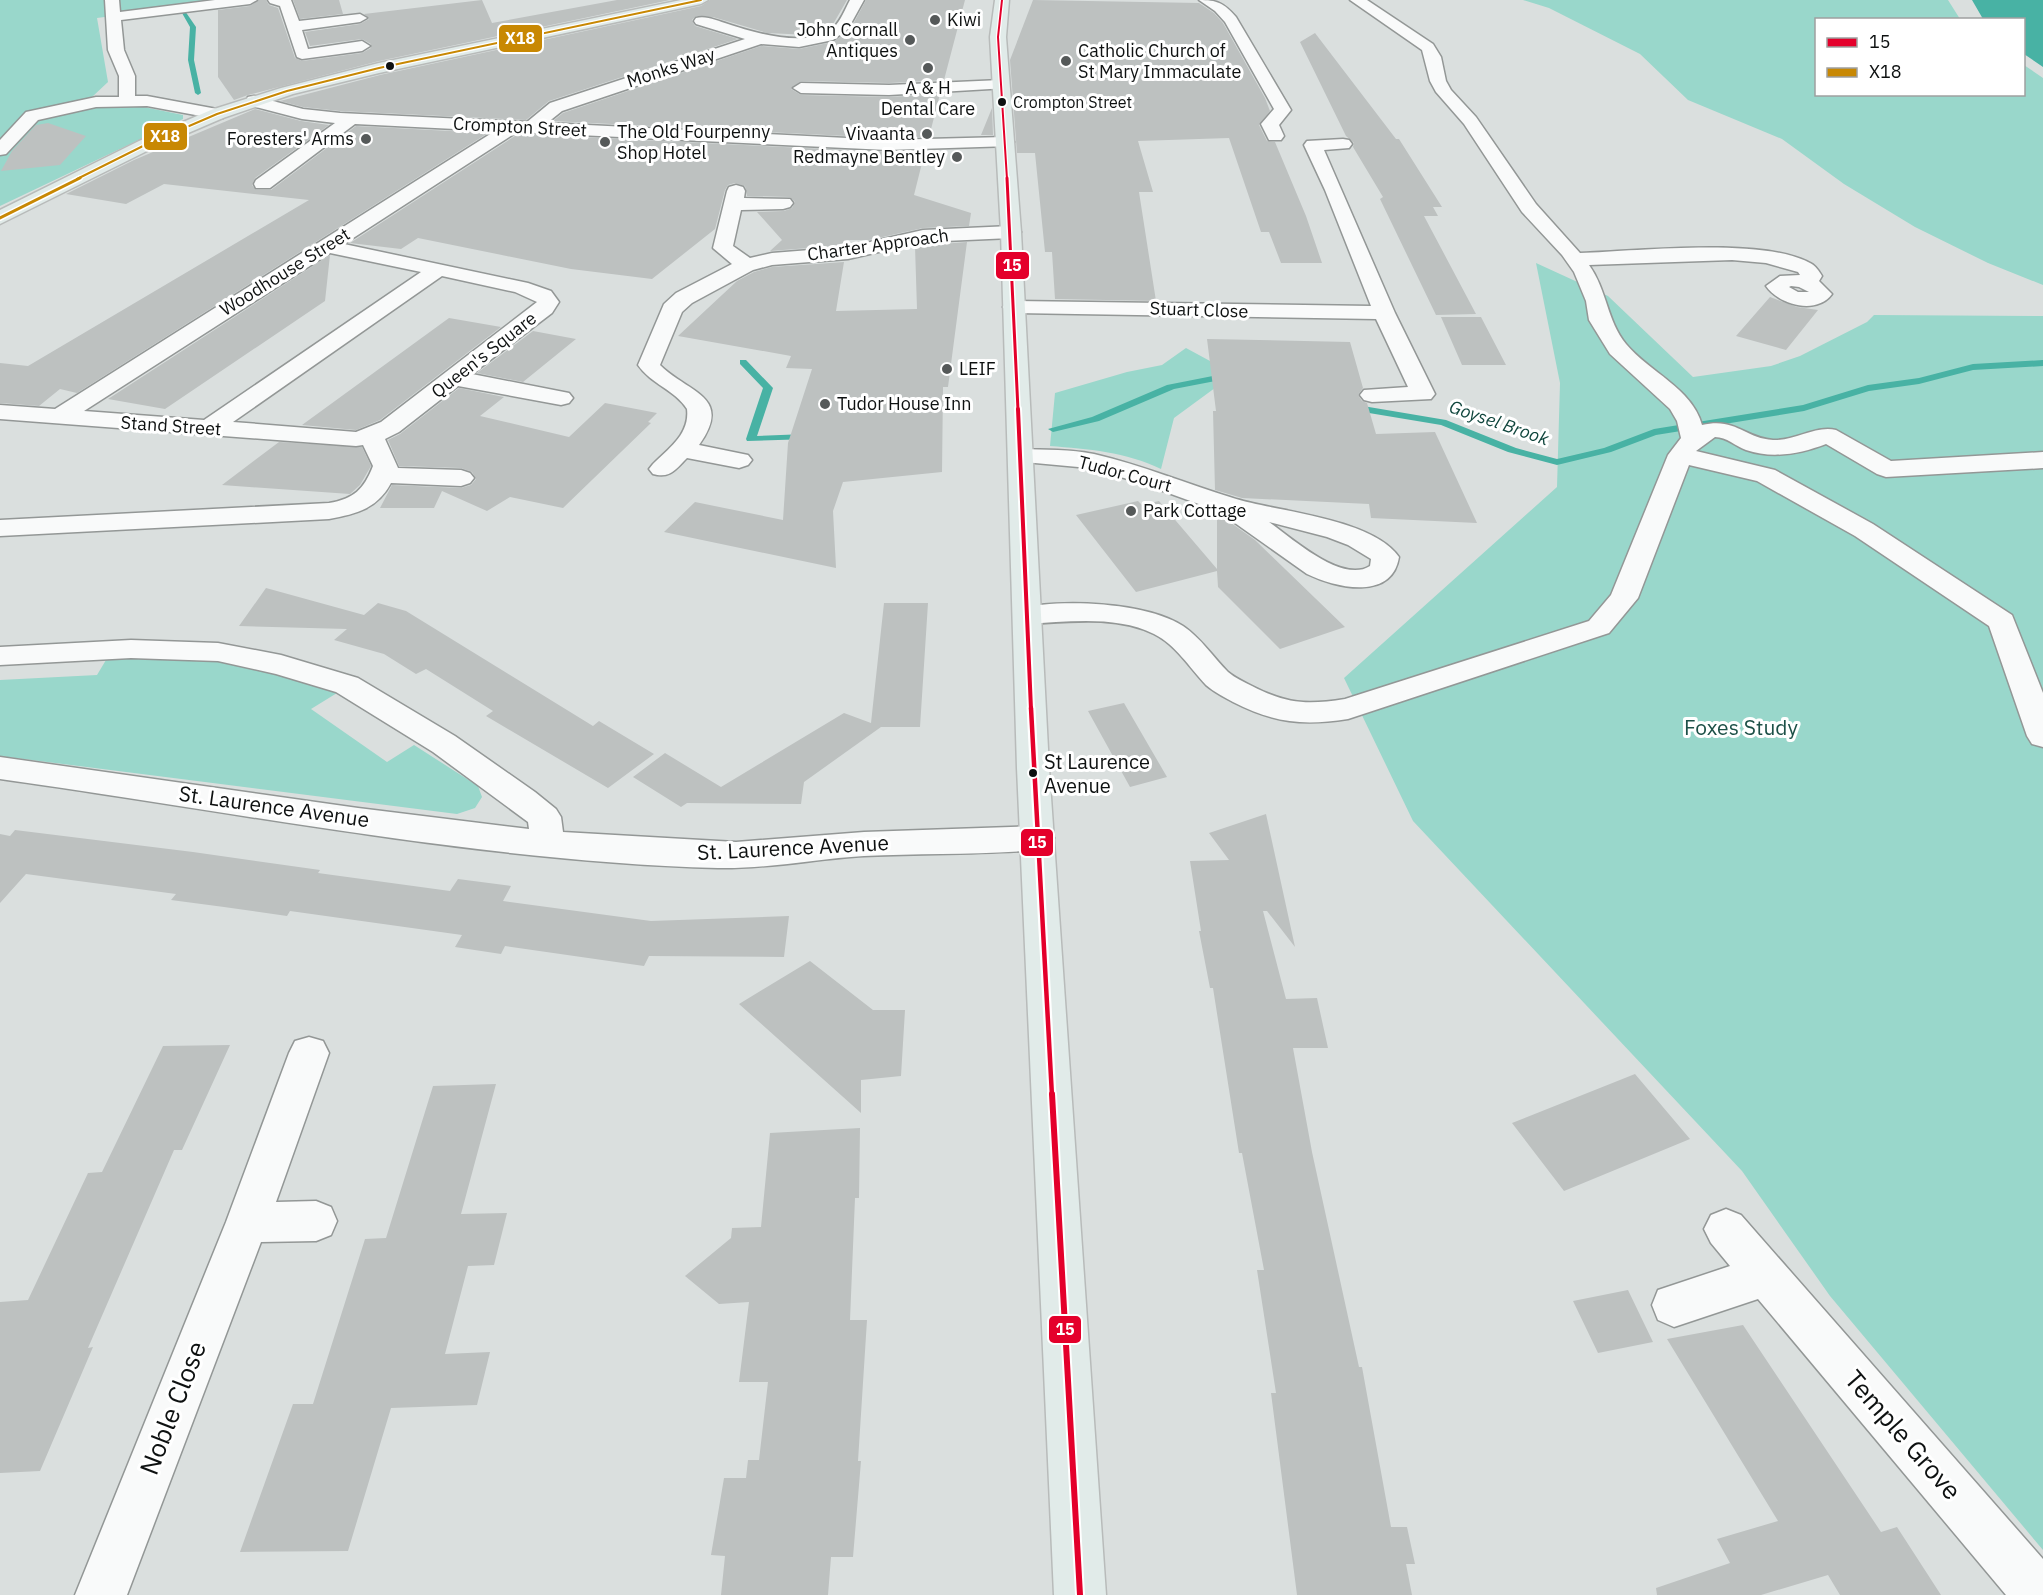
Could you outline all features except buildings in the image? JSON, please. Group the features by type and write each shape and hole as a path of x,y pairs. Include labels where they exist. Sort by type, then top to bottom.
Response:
{"main road":[{"path":"0,218 145,145 254,101 379,68 701,0"},
{"path":"1002,0 998,31 1011,232 1037,838 1080,1595"}],"street":[{"path":"127,100 127,76 116,50 112,9 154,12 250,0"},
{"path":"760,39 798,41 835,33 843,25 857,0"},
{"path":"1206,0 1220,8 1231,20 1283,110 1270,123 1275,136"},
{"path":"1027,615 1104,615 1154,623 1182,638 1218,680 1265,706 1293,714 1316,714 1348,709 1599,627 1624,598 1687,438 1680,405 1618,349 1600,320 1597,301 1584,272 1529,208 1470,121 1444,92 1438,81 1433,57 1428,47 1357,0"},
{"path":"290,14 360,26 290,14"},
{"name":"Monks Way","path":"701,21 760,39"},
{"name":"Monks Way","path":"521,127 565,104 760,39"},
{"path":"801,88 889,90 1001,85"},
{"path":"8,117 32,116 96,102 127,100 158,102 217,114"},
{"name":"Crompton Street","path":"254,101 302,114 352,118 887,145 1005,142"},
{"path":"0,150 32,116"},
{"path":"263,184 352,118"},
{"name":"Woodhouse Street","path":"57,418 327,246 521,127"},
{"path":"1343,144 1313,145 1334,190 1384,313 1424,394 1372,395"},
{"path":"746,265 723,248 735,198 783,204"},
{"name":"Charter Approach","path":"662,469 695,434 701,423 700,409 693,398 652,371 650,360 660,342 672,309 693,292 746,265 772,259 848,253 923,236 1011,232"},
{"name":"Queen's Square","path":"327,246 521,287 543,296 548,302 544,308 390,427 371,436 342,440"},
{"path":"1575,259 1732,254 1774,257 1805,268 1812,276 1807,283"},
{"path":"207,429 439,270"},
{"name":"Stuart Close","path":"1014,307 1384,313"},
{"path":"454,378 561,398"},
{"name":"Stand Street","path":"0,412 342,440"},
{"path":"1687,438 1721,430 1730,432 1755,445 1798,447 1827,435 1887,468 2043,460"},
{"path":"0,528 329,511 348,507 367,500 376,491 386,466 371,436"},
{"path":"1687,438 1766,475 1864,530 2002,621 2043,736"},
{"path":"681,449 739,460"},
{"name":"Tudor Court","path":"1021,456 1091,461 1147,477 1227,505 1351,536 1381,552 1385,557 1383,570 1366,578 1333,576 1317,568 1227,505"},
{"path":"383,475 461,478"},
{"path":"0,656 131,649 218,652 282,665 347,685 444,744 524,800 543,817 548,843"},
{"name":"St. Laurence Avenue","path":"0,768 352,819 548,843 721,855 865,844 1037,838"},
{"name":"Noble Close","path":"101,1595 247,1222 309,1053"},
{"path":"247,1222 316,1221"},
{"name":"Temple Grove","path":"1726,1229 2040,1595"},
{"path":"1674,1305 1765,1276"}],"green space":[{"path":"0,0 223,0 219,3 179,3 180,7 97,18 108,82 92,97 123,106 139,106 183,115 183,119 0,206"},
{"path":"1523,0 1948,0 1959,18 1815,18 1815,96 2025,96 2025,66 2043,78 2043,285 1988,263 1915,227 1844,184 1782,139 1688,100 1640,54 1549,8"},
{"name":"Foxes Study","path":"1536,263 1608,296 1693,377 1771,366 1800,356 1867,322 1874,315 2043,316 2043,1550 1830,1296 1742,1171 1413,821 1344,678 1557,487 1560,383"},
{"path":"1186,348 1234,374 1174,418 1161,469 1121,455 1050,446 1055,393 1127,372 1162,365"},
{"path":"109,655 212,658 284,671 337,693 311,709 387,762 414,745 478,786 482,797 475,808 457,814 0,756 0,680 97,675"}],"shaded area":[{"path":"1972,0 2043,0 2043,67 2025,55 2025,18 1982,18"}],"waterway":[{"path":"185,13 193,27 191,60 198,93"},
{"path":"743,362 768,388 751,439 806,437"},
{"name":"Goysel Brook","path":"1351,407 1443,422 1512,450 1557,462 1607,450 1654,432 1804,408 1868,388 1919,381 1973,367 2043,363"},
{"name":"Goysel Brook","path":"1053,429 1082,424 1171,387 1228,376"}],"transit line":[{"name":"X18","path":"0,218 145,145 217,114 287,91 379,68 701,0"},
{"name":"15","path":"1002,0 998,37 1011,232 1033,768 1080,1595"}],"place":[{"name":"Kiwi","path":"935,20"},
{"name":"John Cornall Antiques","path":"910,40"},
{"name":"Catholic Church of St Mary Immaculate","path":"1066,61"},
{"name":"A & H Dental Care","path":"928,68"},
{"name":"Crompton Street","path":"1002,102"},
{"name":"Vivaanta","path":"927,134"},
{"name":"Foresters' Arms","path":"366,139"},
{"name":"The Old Fourpenny Shop Hotel","path":"605,142"},
{"name":"Redmayne Bentley","path":"957,157"},
{"name":"LEIF","path":"947,369"},
{"name":"Tudor House Inn","path":"825,404"},
{"name":"Park Cottage","path":"1131,511"},
{"name":"St Laurence Avenue","path":"1033,773"}]}
